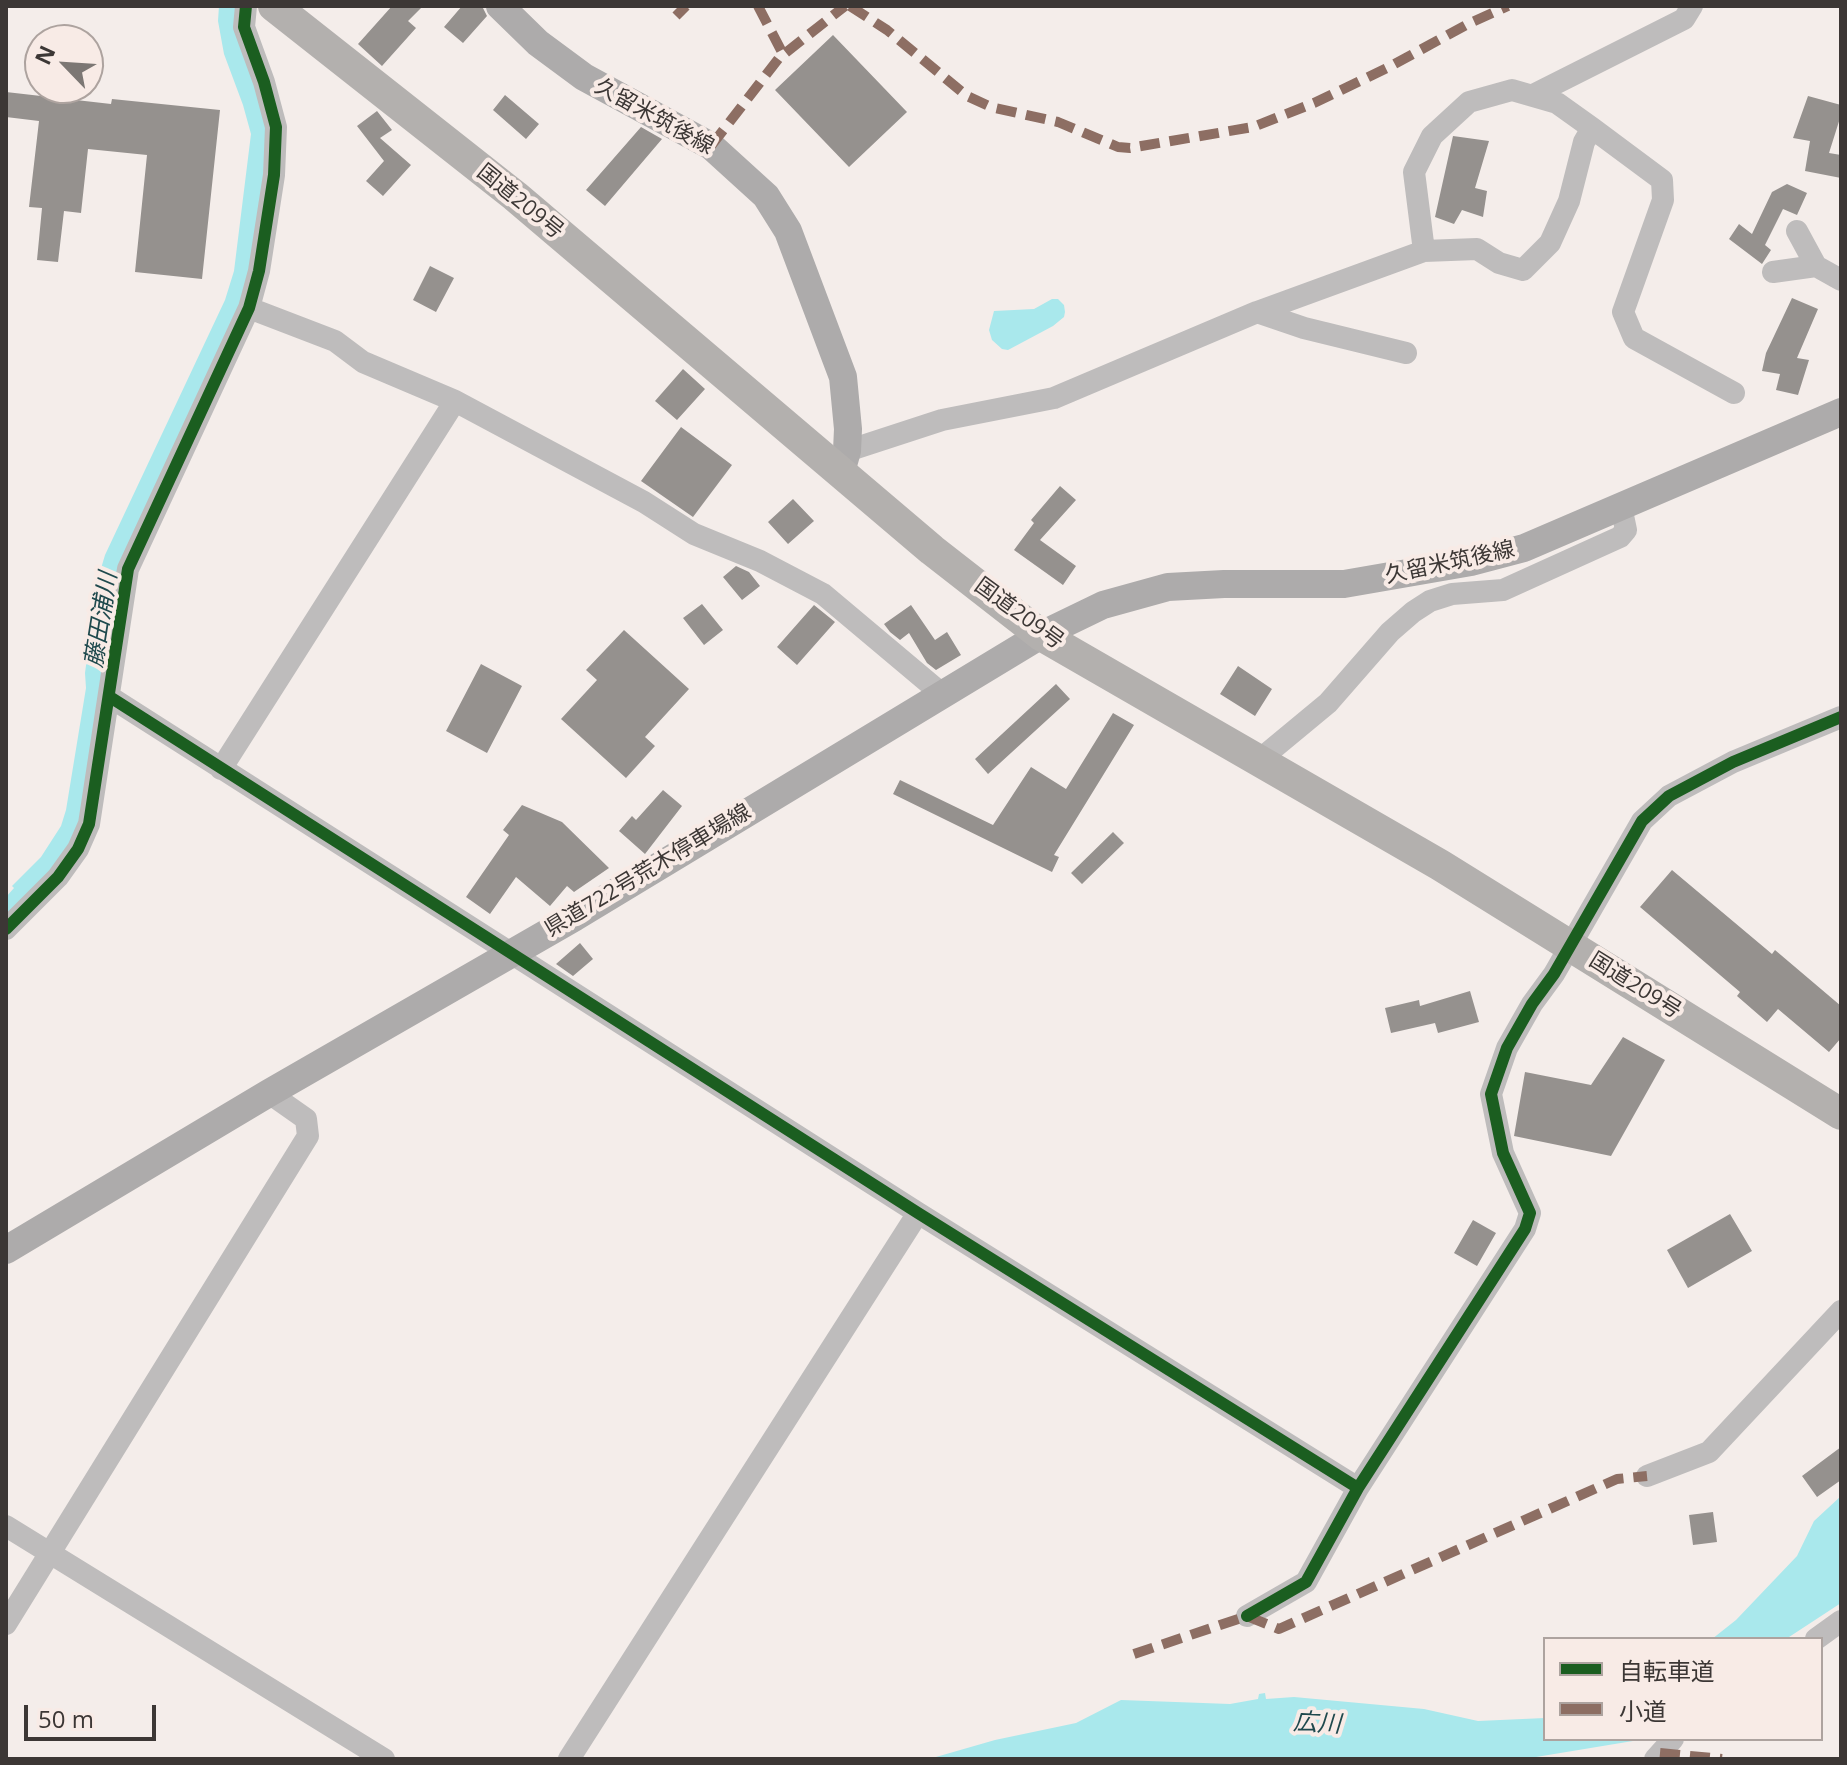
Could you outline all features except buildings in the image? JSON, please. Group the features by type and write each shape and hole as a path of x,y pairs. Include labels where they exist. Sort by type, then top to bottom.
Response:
{"highway":[{"name":"国道209号","path":"274,6 844,462 932,550 1041,635 1440,865 1841,1114"}],"main road":[{"name":"久留米筑後線","path":"500,6 538,43 584,77 711,146 766,196 788,231 843,377 844,462"},
{"name":"久留米筑後線","path":"1041,635 1103,605 1168,587 1344,584 1471,562 1524,548 1841,412"},
{"name":"県道722号荒木停車場線","path":"6,1250 509,954 1041,635"}],"street":[{"path":"6,929 58,877 78,849 89,824 128,569 249,308 259,271 274,175 276,127 244,27 246,6"},
{"path":"1533,95 1684,19 1692,6"},
{"path":"1424,251 1414,172 1432,136 1469,102 1512,90 1557,103 1662,180 1663,200 1623,312 1634,338 1734,393"},
{"path":"844,462 942,420 1054,398 1257,312 1424,251 1477,249 1499,263 1523,270 1550,243 1569,201 1584,142 1592,128"},
{"path":"1797,231 1816,266 1841,280"},
{"path":"1773,272 1816,266"},
{"path":"249,308 335,341 363,362 455,401 644,502 694,534 760,561 823,594 942,694"},
{"path":"1257,312 1304,328 1406,353"},
{"path":"221,769 455,401"},
{"path":"1258,761 1328,703 1390,632 1413,612 1430,601 1452,594 1503,590 1620,537 1626,530 1621,506"},
{"path":"110,697 509,954 1358,1488"},
{"path":"1247,1616 1306,1582 1358,1488 1525,1229 1530,1213 1503,1153 1491,1094 1507,1048 1642,821 1669,796 1733,762 1841,717"},
{"path":"6,1624 308,1136 306,1119 269,1093"},
{"path":"569,1759 918,1213"},
{"path":"1647,1476 1709,1452 1841,1311"},
{"path":"6,1526 384,1759"},
{"path":"1819,1637 1841,1621"},
{"path":"1655,1759 1671,1741"}],"water":[{"name":"藤田浦川","path":"219,6 238,6 265,110 267,174 243,306 124,553 82,821 55,871 6,918 6,897 14,888 12,886 41,857 61,826 66,810 86,688 85,673 97,582 105,555 225,300 234,271 251,134 224,54 218,21"},
{"path":"1058,299 1064,305 1065,312 1064,317 1053,326 1008,350 992,340 989,330 994,311 1034,309"},
{"path":"1841,1496 1841,1603 1789,1637 1715,1637 1736,1620 1797,1556 1814,1521"},
{"name":"広川","path":"1265,1693 1266,1699 1294,1697 1424,1709 1478,1721 1543,1718 1543,1741 1633,1741 1524,1759 929,1759 995,1740 1076,1723 1121,1700 1230,1704 1258,1699 1259,1694"}],"marked path":[{"path":"676,16 686,6"},
{"path":"758,6 783,54"},
{"path":"711,146 779,58 845,6"},
{"path":"850,6 887,30 967,96 991,107 1058,122 1118,147 1130,148 1253,127 1314,103 1508,6"},
{"path":"1134,1654 1247,1616 1279,1629 1617,1479 1647,1476"},
{"path":"1660,1753 1722,1759"}],"cycle path":[{"path":"6,929 58,877 78,849 89,824 128,569 249,308 259,271 274,175 276,127 244,27 246,6"},
{"path":"110,697 918,1213 1358,1488"},
{"path":"1247,1616 1306,1582 1358,1488 1525,1229 1530,1213 1503,1153 1491,1094 1507,1048 1532,1004 1554,974 1642,821 1669,796 1733,762 1841,717"}]}
